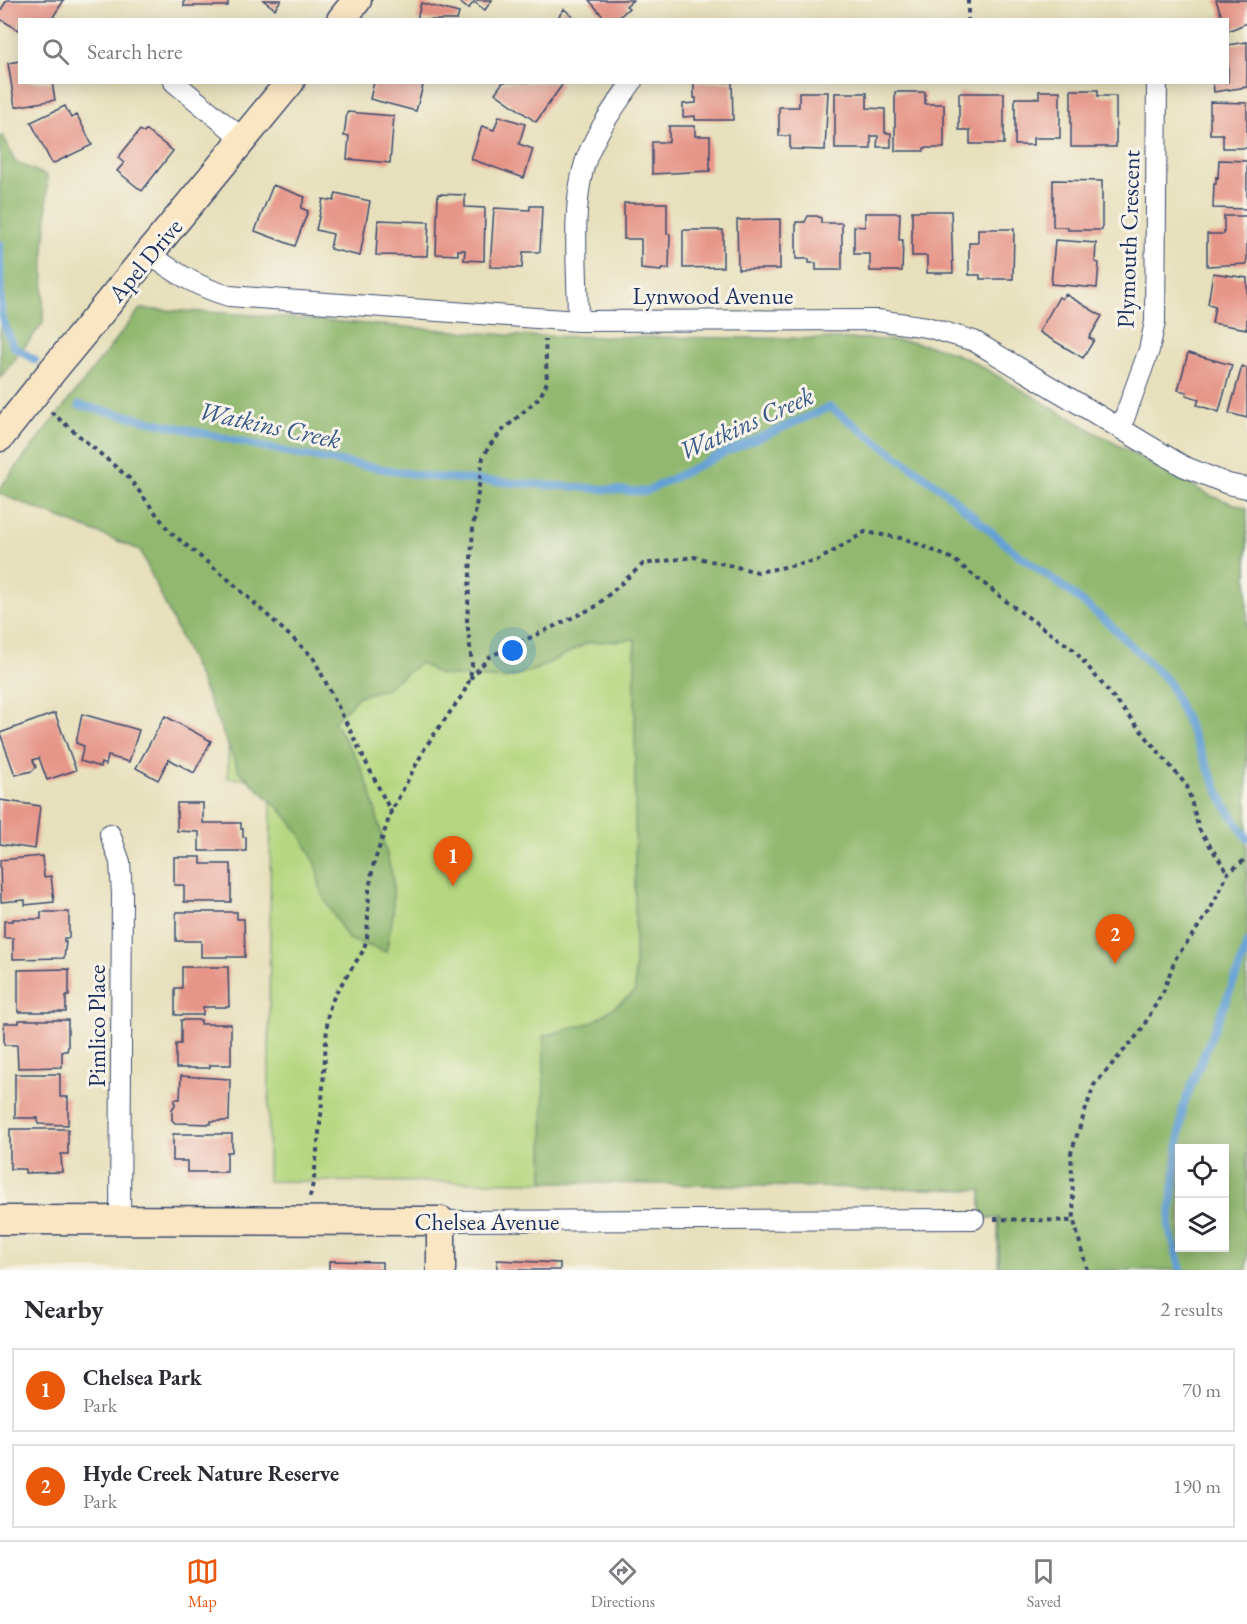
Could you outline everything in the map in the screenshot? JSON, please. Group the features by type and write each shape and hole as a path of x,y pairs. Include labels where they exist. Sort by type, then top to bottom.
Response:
{"street":[{"path":"343,18 357,0"},
{"path":"176,84 244,140"},
{"name":"Apel Drive","path":"0,437 288,84"},
{"path":"578,321 577,209 580,183 597,135 631,84"},
{"name":"Plymouth Crescent","path":"1121,427 1149,350 1155,322 1157,84"},
{"name":"Lynwood Avenue","path":"150,255 184,279 206,290 229,296 578,321 877,320 927,327 974,341 1183,466 1228,484 1247,488"},
{"name":"Pimlico Place","path":"110,834 120,862 122,894 120,1220"},
{"name":"Chelsea Avenue","path":"0,1220 974,1219"},
{"path":"441,1221 441,1270"}],"path":[{"path":"968,0 968,18"},
{"path":"471,679 472,665 467,620 473,528 483,457 502,431 540,397 547,382 543,319"},
{"path":"32,396 129,478 170,531 230,580 313,657 391,812"},
{"path":"304,1221 315,1167 328,1012 335,994 363,951 367,938 369,891 373,866 391,812 426,746 471,679 489,657 595,607 643,564 694,557 758,572 817,561 865,531 906,539 953,559 1011,605 1074,650 1187,786 1199,829 1228,873"},
{"path":"1087,1270 1074,1221 1071,1153 1094,1084 1140,1032 1164,990 1175,959 1209,912 1228,873 1247,858"},
{"path":"974,1219 1074,1221"}],"green space":[{"path":"0,136 4,137 15,162 47,176 47,215 43,323 0,378"},
{"path":"140,309 226,313 520,336 873,339 911,342 944,349 972,361 1094,432 1211,496 1247,508 1247,1270 999,1270 999,1218 981,1218 981,1190 543,1182 544,1036 593,1022 635,992 635,639 587,643 537,669 506,679 440,675 420,663 385,689 359,696 334,722 359,763 370,790 393,878 393,914 386,952 348,939 321,893 316,864 298,831 282,811 239,771 140,550 0,494 0,488"},
{"path":"1247,524 1247,1270 998,1270 998,1218 981,1218 983,780 635,1036 545,1036 543,1182 268,1181 271,780 228,778 231,527"}],"building":[{"path":"7,0 64,0 54,18 18,18 18,30 0,19 0,11"},
{"path":"184,0 228,0 228,6 184,6"},
{"path":"263,0 281,0 275,9"},
{"path":"457,0 492,0 485,10 474,2 468,9"},
{"path":"589,0 633,0 626,6 629,8 618,18 604,18"},
{"path":"1216,0 1247,0 1247,23 1229,31 1229,18 1222,18"},
{"path":"421,3 459,13 458,18 417,18"},
{"path":"564,9 575,18 557,18"},
{"path":"1247,42 1247,87 1214,92 1213,84 1229,84 1229,45"},
{"path":"18,61 18,84 52,84 55,100 15,107 8,63"},
{"path":"374,84 423,84 416,111 370,99"},
{"path":"502,84 562,85 536,122 495,93"},
{"path":"694,84 732,84 733,120 695,120 695,116 683,117 683,104 696,103 696,98 694,98"},
{"path":"1071,90 1098,90 1098,96 1116,96 1116,147 1071,147"},
{"path":"1039,91 1060,91 1060,138 1033,138 1033,145 1015,145 1015,98 1039,98"},
{"path":"799,92 828,92 825,150 790,149 790,136 779,136 779,107 799,107"},
{"path":"895,92 925,92 925,104 944,104 944,148 895,151"},
{"path":"835,93 867,93 867,108 885,109 885,133 891,133 891,147 877,147 878,136 871,136 871,149 835,149"},
{"path":"959,93 1004,93 1004,144 970,144 970,130 959,130"},
{"path":"1210,102 1247,103 1247,148 1223,148 1223,134 1210,134"},
{"path":"65,106 71,118 77,115 92,145 52,164 31,122"},
{"path":"347,112 394,116 390,163 347,159 349,136 344,136"},
{"path":"499,116 525,124 519,144 533,149 524,178 471,159 482,126 494,130"},
{"path":"669,126 695,126 695,136 710,136 710,171 652,174 652,142 669,142"},
{"path":"140,130 144,133 146,130 173,151 142,191 117,171 124,163 118,158"},
{"path":"1219,160 1247,161 1247,209 1213,208 1214,184 1216,184 1216,177 1218,178"},
{"path":"1053,180 1102,181 1102,230 1068,230 1068,227 1053,227"},
{"path":"273,185 305,197 301,208 308,211 295,246 255,231"},
{"path":"336,193 370,201 360,256 330,249 333,234 316,230 323,199 334,201"},
{"path":"438,194 465,195 465,207 485,208 484,261 464,260 465,250 458,250 458,255 436,254"},
{"path":"624,203 667,203 667,234 670,234 669,269 661,269 661,271 641,269 641,239 624,239"},
{"path":"530,206 542,206 540,252 523,252 522,268 490,267 494,208 530,210"},
{"path":"912,211 951,211 953,273 927,273 927,256 912,256"},
{"path":"865,213 900,213 899,240 903,240 902,271 870,271 870,254 854,254 854,226 865,227"},
{"path":"808,216 821,218 821,223 842,223 842,270 816,270 816,263 809,263 809,259 796,259 796,222 805,222"},
{"path":"1224,216 1247,216 1247,264 1207,266 1207,234 1224,234"},
{"path":"780,219 780,269 738,269 737,220"},
{"path":"378,220 429,222 427,256 376,255"},
{"path":"978,229 1014,229 1013,279 980,279 980,275 969,275 969,243 978,243"},
{"path":"683,230 723,230 723,267 683,268"},
{"path":"1055,240 1096,243 1095,262 1099,263 1097,288 1051,284"},
{"path":"1213,273 1247,278 1247,329 1212,323 1215,306 1208,304"},
{"path":"1065,294 1102,316 1089,338 1094,340 1083,358 1039,332 1059,297 1062,299"},
{"path":"1188,353 1232,365 1219,412 1197,405 1199,399 1178,390"},
{"path":"1242,366 1247,368 1247,418 1229,413"},
{"path":"55,713 76,770 47,780 39,758 33,760 36,767 32,771 15,775 0,733"},
{"path":"82,714 139,730 129,762 108,756 106,765 101,763 100,767 80,761 84,746 76,743"},
{"path":"165,716 211,741 194,773 169,759 158,780 136,768"},
{"path":"0,800 40,806 35,849 0,844"},
{"path":"177,803 203,803 203,823 241,823 243,837 246,837 246,851 199,851 199,832 177,831"},
{"path":"42,856 44,877 51,876 54,902 25,905 25,900 1,902 0,860"},
{"path":"174,857 201,857 201,864 231,864 231,902 184,902 184,885 174,885"},
{"path":"41,912 69,912 69,938 64,938 66,942 64,958 13,959 13,938 4,938 4,921 41,919"},
{"path":"176,912 237,912 237,919 244,919 245,957 201,957 201,941 176,941"},
{"path":"182,967 228,967 229,1007 203,1007 203,1015 175,1015 175,988 182,988"},
{"path":"69,969 69,996 66,996 66,1012 18,1012 18,970"},
{"path":"19,1020 68,1020 68,1047 67,1051 62,1051 62,1067 18,1068 17,1045 4,1045 4,1023 19,1023"},
{"path":"181,1020 201,1020 201,1024 231,1024 231,1065 210,1065 210,1068 176,1068 176,1044 181,1044"},
{"path":"15,1074 60,1074 60,1097 68,1097 68,1125 38,1124 38,1118 15,1118"},
{"path":"181,1076 230,1079 229,1121 211,1121 211,1124 175,1123 172,1120 172,1109 175,1099 180,1099"},
{"path":"10,1129 68,1129 68,1154 61,1154 62,1172 25,1173 25,1169 10,1169"},
{"path":"173,1134 232,1134 232,1152 227,1152 227,1172 187,1172 187,1161 173,1161"},
{"path":"497,1260 560,1263 560,1270 497,1270"},
{"path":"329,1261 382,1262 382,1270 329,1270"}],"waterway":[{"name":"Watkins Creek","path":"0,244 1,315 13,346 35,360"},
{"name":"Watkins Creek","path":"79,405 300,455 431,477 645,492 726,452 830,407 942,489 1016,553 1106,621 1168,681 1225,805 1247,838"},
{"name":"Watkins Creek","path":"1181,1270 1169,1227 1183,1106 1239,969 1247,943"}],"place":[{"name":"Chelsea Park","path":"453,886"},
{"name":"Hyde Creek Nature Reserve","path":"1115,964"}]}
